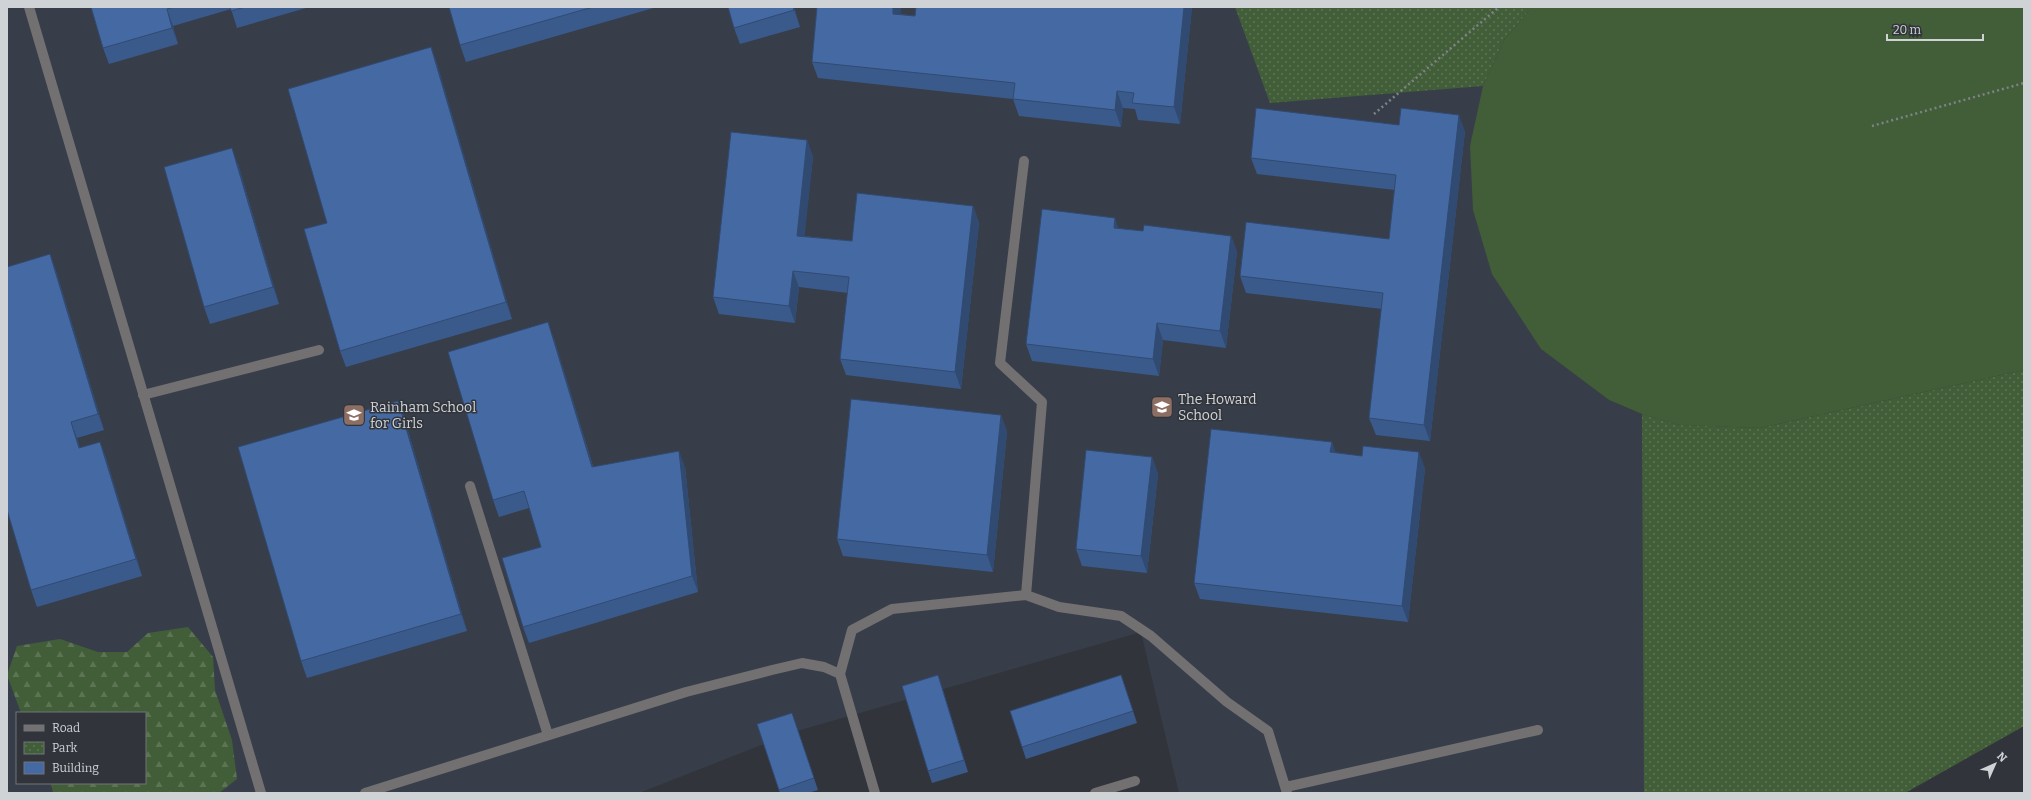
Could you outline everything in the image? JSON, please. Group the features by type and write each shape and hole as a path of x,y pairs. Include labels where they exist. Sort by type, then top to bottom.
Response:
{"street":[{"path":"29,7 261,793"},
{"path":"1024,161 1000,363 1042,402 1026,595"},
{"path":"143,395 319,350"},
{"path":"470,486 548,735"},
{"path":"875,793 840,674 852,630 892,609 1026,595 1059,607 1121,616 1151,636 1227,702 1268,731 1286,790 1538,730"},
{"path":"365,793 686,692 802,663 824,667 840,674"},
{"path":"1095,793 1135,781"}],"path":[{"path":"1374,114 1499,7"},
{"path":"1872,126 2024,83"}],"shaded area":[{"path":"7,7 1532,7 1504,40 1541,349 1609,400 1642,414 1760,428 2024,370 2024,726 1905,793 1179,793 1141,632 797,731 639,793 7,793"}],"green space":[{"path":"1235,7 1532,7 1504,40 1483,86 1270,103"},
{"path":"1532,7 2024,7 2024,370 1760,428 1680,425 1642,414 1609,400 1541,349 1492,274 1473,210 1470,146 1483,86 1504,40"},
{"path":"2024,370 2024,726 1905,793 1644,793 1642,414 1680,425 1760,428"},
{"path":"188,627 213,657 215,690 232,740 237,779 219,793 53,793 51,784 146,784 146,712 21,712 7,675 17,646 60,639 98,652 127,652 148,633"}],"building":[{"path":"91,7 174,7 167,9 172,28 103,48"},
{"path":"230,7 245,7 231,11"},
{"path":"449,7 593,7 460,45"},
{"path":"728,7 793,7 794,10 734,28"},
{"path":"817,7 893,7 893,14 915,16 916,7 1184,7 1174,107 1132,103 1134,93 1117,91 1115,110 1013,99 1015,83 812,62"},
{"path":"431,47 506,302 340,351 304,229 327,223 288,89"},
{"path":"1256,108 1399,125 1401,108 1459,115 1424,425 1369,418 1383,293 1240,276 1246,222 1389,239 1396,175 1251,158"},
{"path":"731,132 807,140 797,236 852,241 857,193 973,206 955,372 840,359 849,277 793,271 789,306 713,297"},
{"path":"232,148 273,287 204,307 164,167"},
{"path":"1042,209 1115,218 1114,228 1143,231 1144,225 1231,236 1220,331 1157,323 1153,359 1026,344"},
{"path":"50,254 98,414 71,422 79,448 100,442 136,559 31,590 7,510 7,267"},
{"path":"548,322 592,467 679,451 692,576 523,627 502,558 541,547 524,491 493,500 448,352"},
{"path":"851,399 1001,415 987,555 837,539"},
{"path":"398,401 461,614 301,661 238,447"},
{"path":"1211,429 1332,442 1330,452 1362,456 1363,446 1419,452 1402,606 1194,583"},
{"path":"1086,450 1152,457 1141,556 1076,549"},
{"path":"938,675 964,760 928,771 902,686"},
{"path":"1121,675 1133,711 1022,747 1010,711"},
{"path":"792,713 814,778 779,790 757,724"}],"place":[{"name":"The Howard School","path":"1162,407"},
{"name":"Rainham School for Girls","path":"354,415"}]}
